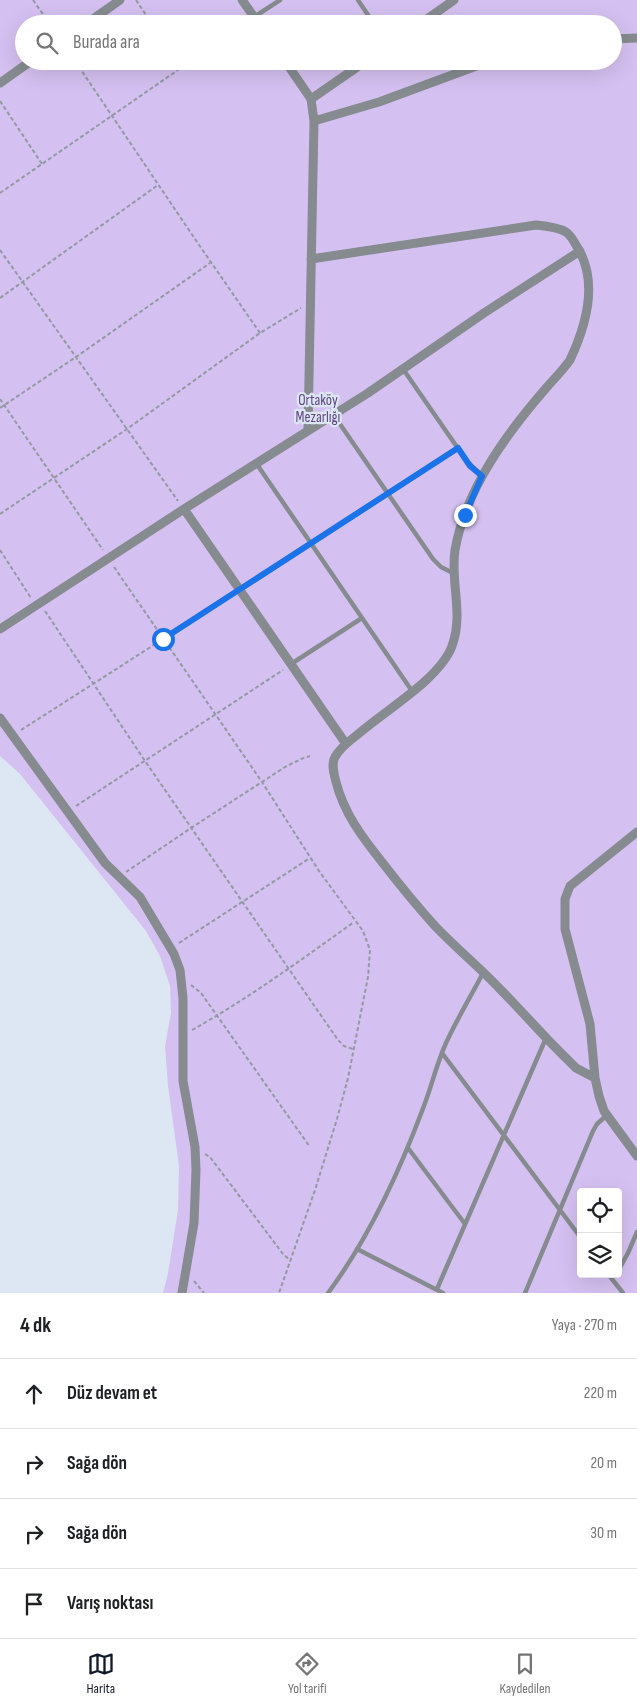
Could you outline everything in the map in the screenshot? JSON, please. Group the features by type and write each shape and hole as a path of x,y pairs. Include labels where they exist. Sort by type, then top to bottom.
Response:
{"street":[{"path":"99,15 120,0"},
{"path":"242,0 253,15"},
{"path":"433,15 454,0"},
{"path":"622,39 637,38"},
{"path":"0,83 18,70"},
{"path":"291,70 311,99 314,121 308,429"},
{"path":"311,99 353,70"},
{"path":"314,121 379,102 466,70"},
{"path":"311,259 536,225 550,226 567,232 583,257 590,280 590,295 576,346 570,360 502,445 482,476 459,534 455,552 454,574 457,622 452,647 438,669 346,744 334,758 333,764 339,792 351,819 404,891 576,1068 595,1078"},
{"path":"0,629 308,429 368,393 484,313 580,251"},
{"path":"184,509 346,744"},
{"path":"0,718 105,863 140,897 171,948 180,970 182,979 183,1081 195,1146 194,1223 182,1293"},
{"path":"637,832 570,886 565,899 564,929 590,1024 595,1078 599,1096 607,1115 637,1156"}],"lane":[{"path":"263,15 280,0"},
{"path":"358,0 368,15"},
{"path":"403,369 470,466 482,476"},
{"path":"333,414 433,559 441,567 454,574"},
{"path":"240,590 458,448"},
{"path":"256,463 412,691"},
{"path":"291,664 362,618"},
{"path":"328,1293 357,1249 392,1185 408,1148 442,1053 484,973"},
{"path":"437,1289 546,1038"},
{"path":"442,1053 577,1233"},
{"path":"525,1293 593,1131 597,1124 607,1115"},
{"path":"408,1148 465,1224"},
{"path":"622,1264 637,1232"},
{"path":"357,1249 443,1293"},
{"path":"612,1279 623,1293"}],"path":[{"path":"33,0 44,15"},
{"path":"136,0 146,15"},
{"path":"81,70 260,333"},
{"path":"0,192 178,70"},
{"path":"0,101 42,164"},
{"path":"0,298 158,185"},
{"path":"0,250 184,509"},
{"path":"0,408 211,262"},
{"path":"0,514 127,429 260,333 310,304"},
{"path":"0,399 216,714 310,858 363,931 367,940 370,961 353,1050 337,1119 279,1293"},
{"path":"0,550 338,1040 344,1046 353,1050"},
{"path":"13,735 240,590"},
{"path":"68,812 291,664"},
{"path":"119,877 262,782 301,758 310,756"},
{"path":"171,948 310,858"},
{"path":"183,1035 217,1016 288,969 355,921"},
{"path":"182,979 201,993 310,1147"},
{"path":"195,1146 210,1157 267,1234 291,1261"},
{"path":"186,1272 204,1293"}],"green space":[{"name":"Ortaköy Mezarlığı","path":"0,0 637,0 637,1293 163,1293 178,1210 179,1166 168,1086 165,1046 171,1013 170,986 160,956 146,931 20,774 0,756"}],"route":[{"path":"163,639 458,448 470,466 482,476 465,515"}]}
